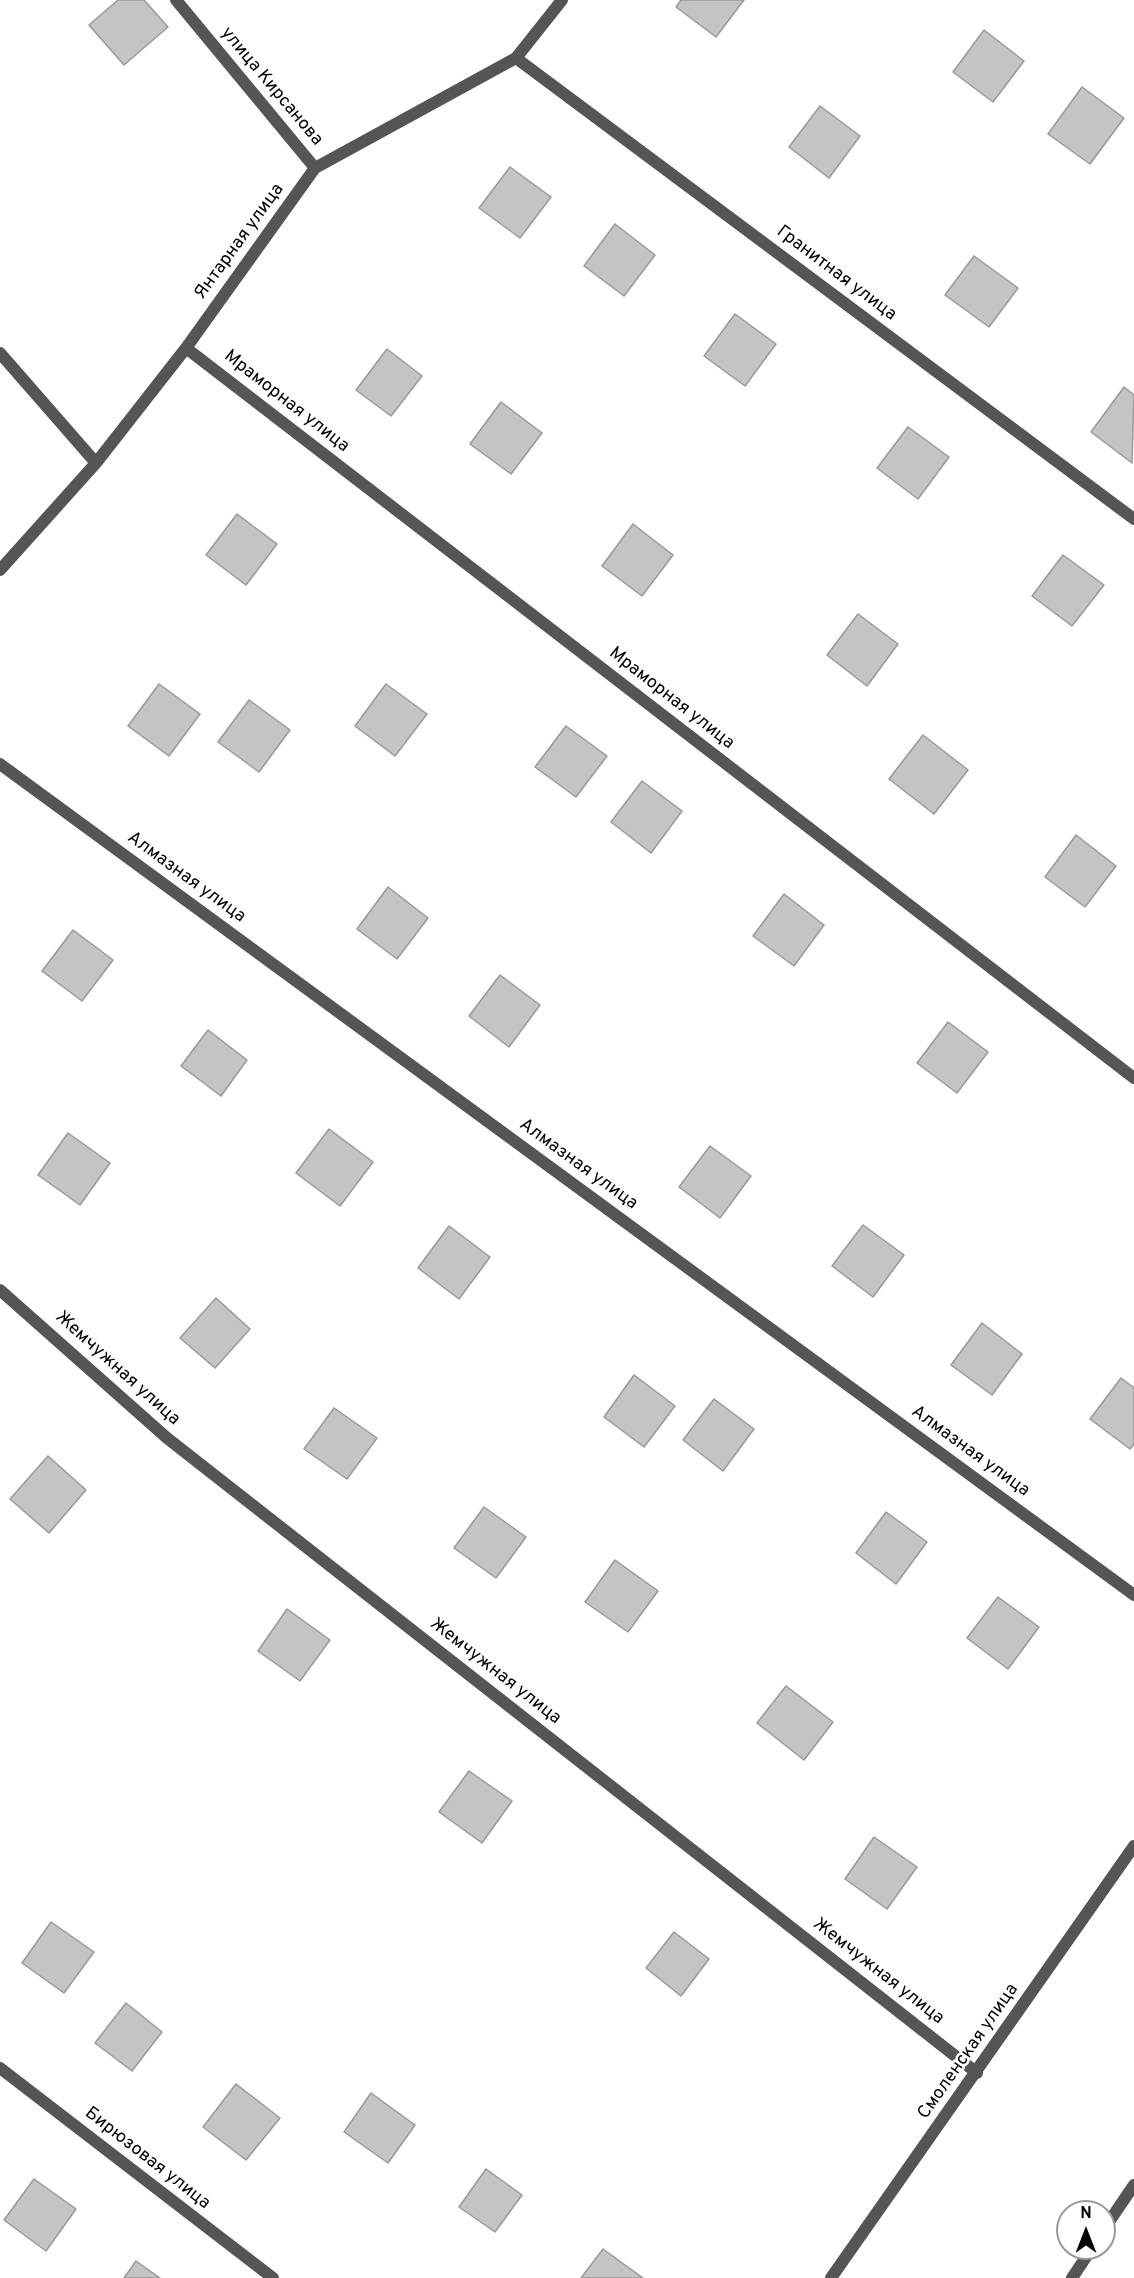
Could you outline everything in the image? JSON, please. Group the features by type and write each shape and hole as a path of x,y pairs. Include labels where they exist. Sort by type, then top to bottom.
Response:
{"street":[{"name":"улица Кирсанова","path":"176,0 315,168"},
{"name":"Янтарная улица","path":"0,570 96,463 186,348 315,168 516,58 562,0"},
{"name":"Гранитная улица","path":"516,58 1134,519"},
{"name":"Мраморная улица","path":"186,348 1134,1078"},
{"path":"0,352 96,463"},
{"name":"Алмазная улица","path":"0,764 1134,1595"},
{"name":"Жемчужная улица","path":"0,1290 167,1438 977,2073"},
{"name":"Смоленская улица","path":"831,2278 977,2073 1134,1846"},
{"name":"Бирюзовая улица","path":"0,2068 273,2278"},
{"path":"1116,2211 1134,2185"},
{"path":"1072,2278 1084,2260"}],"building":[{"path":"118,0 144,0 168,27 124,65 89,25"},
{"path":"681,0 744,0 716,37 676,7"},
{"path":"984,30 1024,61 993,102 953,72"},
{"path":"1082,87 1124,118 1090,164 1048,134"},
{"path":"820,106 860,136 829,178 789,147"},
{"path":"510,167 551,197 520,238 479,208"},
{"path":"615,224 655,255 624,296 584,266"},
{"path":"974,256 1018,288 989,327 945,295"},
{"path":"735,314 776,344 745,386 704,356"},
{"path":"387,349 422,376 391,416 356,390"},
{"path":"1124,387 1134,395 1132,463 1091,432"},
{"path":"501,402 542,433 511,474 470,444"},
{"path":"908,427 949,457 918,499 877,468"},
{"path":"237,514 277,544 246,585 206,555"},
{"path":"633,524 673,555 642,596 602,566"},
{"path":"1063,555 1104,585 1072,626 1032,596"},
{"path":"858,614 898,644 867,686 827,655"},
{"path":"159,684 200,714 169,756 128,726"},
{"path":"386,684 427,714 395,756 355,726"},
{"path":"249,700 290,730 259,772 218,742"},
{"path":"566,726 607,756 576,797 535,767"},
{"path":"923,735 968,770 934,814 889,779"},
{"path":"642,781 682,811 651,853 611,822"},
{"path":"1076,835 1116,866 1085,907 1045,877"},
{"path":"388,887 428,918 397,959 357,929"},
{"path":"784,894 824,925 794,966 753,936"},
{"path":"73,930 113,960 82,1001 42,971"},
{"path":"500,975 540,1005 509,1047 469,1016"},
{"path":"948,1022 988,1052 957,1093 917,1063"},
{"path":"208,1030 247,1060 221,1096 181,1066"},
{"path":"329,1129 373,1162 340,1206 296,1173"},
{"path":"68,1133 110,1163 80,1205 38,1175"},
{"path":"710,1146 751,1176 720,1218 679,1187"},
{"path":"863,1225 904,1255 873,1297 832,1266"},
{"path":"449,1226 490,1257 459,1299 418,1268"},
{"path":"216,1298 250,1329 215,1368 180,1338"},
{"path":"982,1323 1022,1354 992,1395 951,1365"},
{"path":"634,1375 675,1406 644,1447 604,1417"},
{"path":"1121,1378 1134,1388 1134,1444 1130,1449 1090,1419"},
{"path":"714,1399 754,1429 723,1471 683,1440"},
{"path":"334,1408 377,1438 347,1479 304,1449"},
{"path":"48,1456 86,1490 49,1533 10,1499"},
{"path":"484,1507 526,1537 496,1578 454,1548"},
{"path":"886,1512 927,1542 896,1584 856,1553"},
{"path":"615,1560 658,1591 628,1632 585,1602"},
{"path":"998,1597 1039,1627 1008,1669 967,1638"},
{"path":"287,1609 330,1640 300,1681 258,1651"},
{"path":"786,1686 833,1722 804,1760 757,1723"},
{"path":"469,1771 512,1801 482,1843 439,1812"},
{"path":"874,1837 917,1867 887,1909 845,1879"},
{"path":"51,1922 94,1952 64,1993 22,1963"},
{"path":"674,1932 709,1959 681,1996 646,1968"},
{"path":"126,2003 162,2032 132,2071 95,2043"},
{"path":"236,2084 280,2118 246,2160 203,2127"},
{"path":"371,2093 415,2125 388,2163 344,2132"},
{"path":"486,2169 522,2195 495,2232 459,2207"},
{"path":"34,2179 76,2209 46,2251 4,2220"},
{"path":"603,2249 643,2278 581,2278"},
{"path":"136,2261 160,2278 124,2278"}]}
